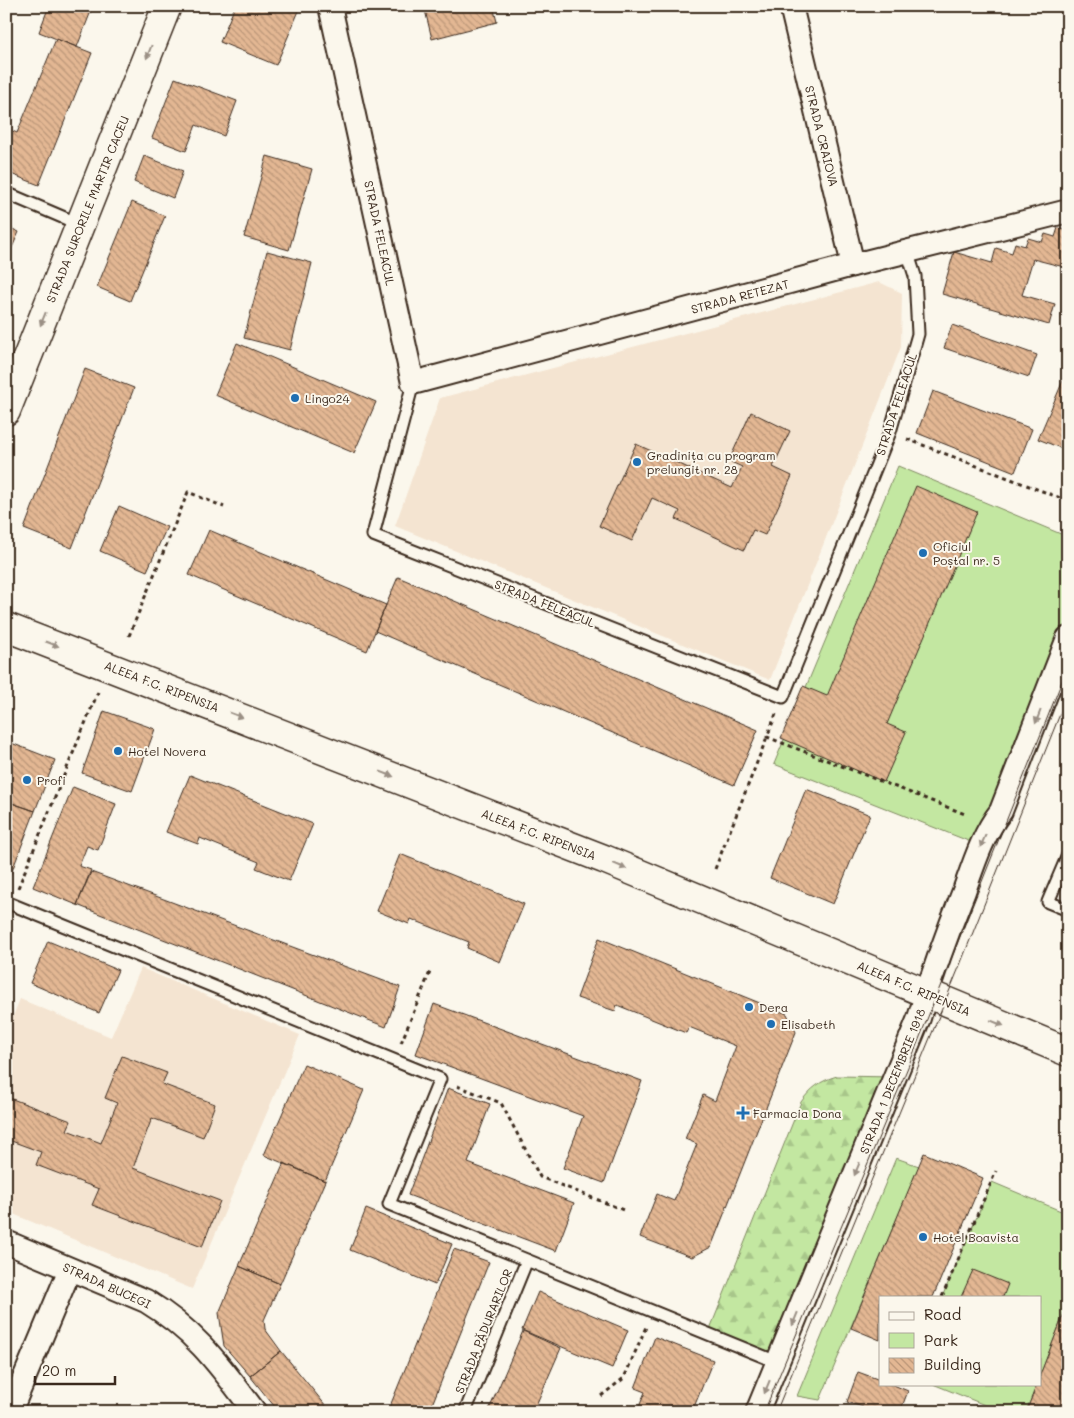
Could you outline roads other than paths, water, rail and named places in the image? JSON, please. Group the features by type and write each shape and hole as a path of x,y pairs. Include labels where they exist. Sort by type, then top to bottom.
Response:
{"main road":[{"name":"STRADA SURORILE MARTIR CACEU","path":"6,411 82,225 167,6"},
{"name":"ALEEA F.C. RIPENSIA","path":"6,626 604,859 1068,1051"}],"street":[{"name":"STRADA FELEACUL","path":"330,6 413,383"},
{"name":"STRADA CRAIOVA","path":"791,6 854,265"},
{"name":"STRADA RETEZAT","path":"413,383 907,251 1068,211"},
{"name":"STRADA 1 DECEMBRIE 1918","path":"757,1412 919,1018 926,993 981,846 990,825 1001,811 1060,685 1068,638"},
{"name":"STRADA BUCEGI","path":"6,1242 146,1301 186,1328 213,1357 255,1412"},
{"path":"10,1412 70,1269"}],"lane":[{"path":"6,193 82,225"},
{"name":"STRADA FELEACUL","path":"413,383 373,535 783,696 890,432 918,334 915,276 907,251"},
{"path":"1068,855 1048,902 1068,910"},
{"path":"9,903 440,1079 389,1204 777,1362"},
{"name":"STRADA PĂDURARILOR","path":"465,1412 527,1260"}],"tram line":[{"path":"764,1412 908,1067 1068,666"},
{"path":"776,1412 958,970 1068,694"}],"place":[{"name":"Lingo24","path":"295,398"},
{"name":"Gradinița cu program prelungit nr. 28","path":"637,462"},
{"name":"Oficiul Poștal nr. 5","path":"923,553"},
{"name":"Hotel Novera","path":"118,751"},
{"name":"Profi","path":"27,780"},
{"name":"Dera","path":"749,1007"},
{"name":"Elisabeth","path":"771,1024"},
{"name":"Farmacia Dona","path":"743,1113"},
{"name":"Hotel Boavista","path":"923,1237"}]}
